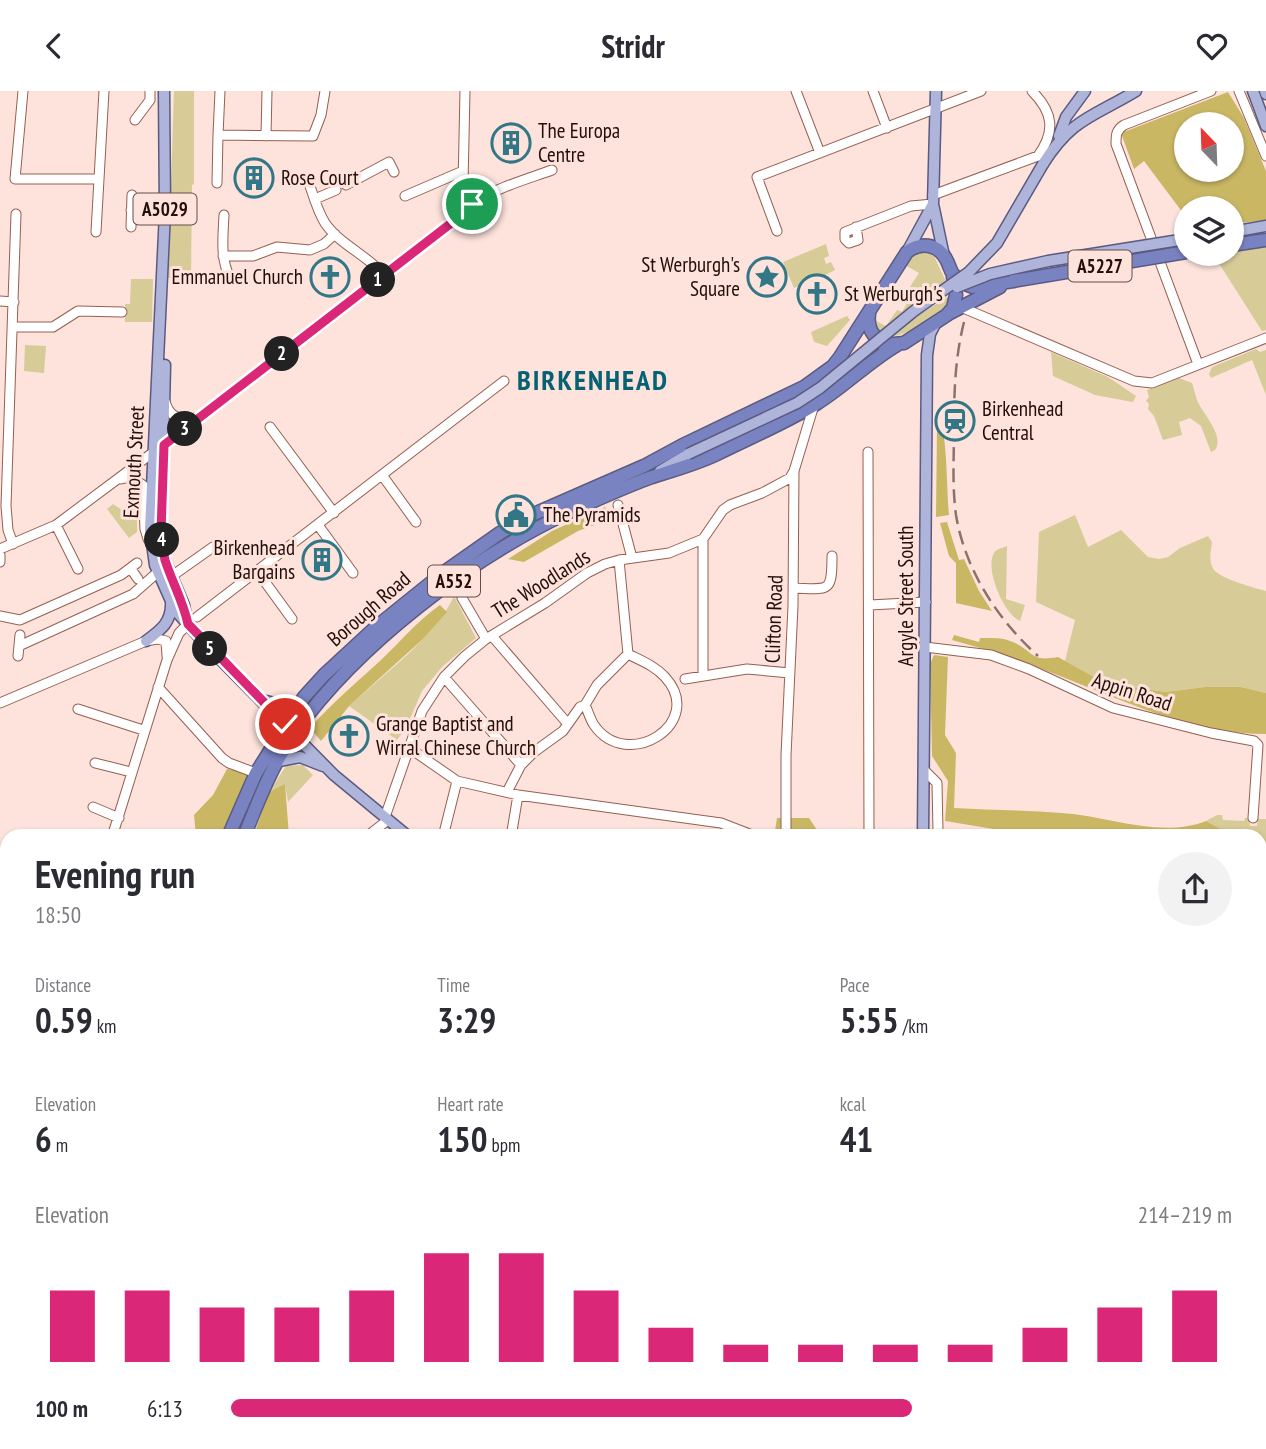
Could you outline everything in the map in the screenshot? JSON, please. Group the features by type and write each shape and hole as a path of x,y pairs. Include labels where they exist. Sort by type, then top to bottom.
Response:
{"highway":[{"path":"1244,243 1266,240"},
{"path":"903,342 884,345 873,336 868,323 869,314 907,252 920,245 928,246 944,256 952,273 956,295 953,308 942,319"},
{"name":"A5227","path":"952,273 973,287 1174,254"},
{"name":"A5227","path":"942,319 1013,281"},
{"name":"Borough Road","path":"647,472 681,446 804,387 820,376 833,366 869,314"},
{"name":"A552","path":"903,342 942,319"},
{"name":"Borough Road","path":"232,829 256,773 276,739 290,729 300,702 324,675 376,627 443,573 500,533 559,502 647,472 693,464 814,405 876,357 903,342"},
{"name":"A552","path":"248,829 279,761 290,729 368,650 488,556 647,472"}],"main road":[{"name":"Exmouth Street","path":"164,91 165,212 150,529 158,572 175,610 192,621"},
{"path":"936,91 933,200 944,256"},
{"path":"1056,145 1066,117 1085,91"},
{"path":"1056,145 1077,123 1136,91"},
{"path":"1118,102 1147,91"},
{"path":"1253,91 1266,126"},
{"name":"Borough Road","path":"647,472 797,403 820,389 905,319 969,272 997,243 1056,145"},
{"path":"907,252 933,200"},
{"path":"1244,230 1266,226"},
{"name":"Borough Road","path":"933,299 961,285 1015,268 1174,241"},
{"name":"Argyle Street South","path":"923,829 927,355 930,334 942,319"},
{"name":"Exmouth Street","path":"160,326 165,367 161,532 165,560 192,621"},
{"path":"903,342 918,343 927,355"},
{"path":"146,641 168,622 171,613 170,599"},
{"name":"A5029","path":"192,621 259,699 290,729"},
{"path":"259,699 287,706 300,702"},
{"name":"A5029","path":"259,699 275,723 276,739"},
{"path":"290,729 326,767 400,829"},
{"path":"279,761 300,757 326,767"}],"street":[{"path":"23,91 15,179 99,179"},
{"path":"96,233 104,91"},
{"path":"135,120 150,100 150,91"},
{"path":"218,183 220,91"},
{"path":"266,135 267,91"},
{"path":"218,135 313,136 325,91"},
{"path":"465,91 463,171 465,191 472,204"},
{"path":"796,91 820,153"},
{"path":"873,91 887,128"},
{"path":"777,231 757,177 981,91"},
{"path":"856,227 933,200 1038,156 1048,137 1050,122 1047,109 1032,91"},
{"path":"1198,364 1116,143 1116,132 1124,125 1211,91"},
{"path":"1239,91 1266,156"},
{"path":"346,185 389,162 394,172"},
{"path":"0,549 56,525 154,453 463,214 472,204 498,190 552,170"},
{"path":"405,196 463,171"},
{"path":"310,186 324,222 335,234 375,264 384,275"},
{"path":"315,199 336,190"},
{"path":"131,227 132,195"},
{"path":"131,210 165,212"},
{"path":"13,544 8,530 6,506 5,402 14,302 16,215"},
{"path":"224,215 224,267 230,278"},
{"path":"223,256 253,256 277,247 310,250 324,244 335,234"},
{"path":"0,302 14,302"},
{"path":"961,307 1134,381 1152,383 1266,338"},
{"path":"12,327 53,327 78,311 122,312"},
{"path":"115,829 143,730 179,633 505,381"},
{"path":"165,399 167,410 180,419 200,417"},
{"name":"Clifton Road","path":"786,829 794,471 814,405"},
{"path":"270,427 334,513"},
{"path":"869,452 869,829"},
{"path":"703,675 703,539 723,510 771,488 789,478 794,471"},
{"path":"382,475 416,522"},
{"path":"117,480 130,477 143,485 145,529 152,550"},
{"path":"618,505 632,558"},
{"path":"318,524 353,573"},
{"path":"56,525 78,569"},
{"name":"The Woodlands","path":"387,818 408,747 422,711 444,677 489,637 545,603 587,573 619,560 669,553 703,539"},
{"path":"172,576 213,547"},
{"path":"0,555 0,562"},
{"path":"793,588 820,589 830,584 832,556"},
{"path":"619,560 628,654"},
{"path":"0,616 20,620 134,566 138,579"},
{"path":"257,571 292,619"},
{"path":"20,635 19,651 133,594 158,572"},
{"path":"462,598 489,637 568,724"},
{"path":"870,605 926,603"},
{"path":"0,703 146,641 166,641 167,660"},
{"name":"Appin Road","path":"925,647 991,655 1029,669 1113,708 1203,732 1254,741 1258,745 1253,818"},
{"path":"585,705 594,725 617,743 648,743 661,735 676,715 677,704 670,683 652,666 628,654"},
{"path":"507,792 521,765 555,738 580,707 585,705 597,685 628,654"},
{"path":"685,679 747,669 790,673"},
{"path":"444,677 521,765"},
{"path":"158,687 222,758 256,773"},
{"path":"78,709 143,730"},
{"path":"408,747 457,781 518,795 721,823 736,829"},
{"path":"95,763 131,772"},
{"path":"924,770 937,783 938,829"},
{"path":"445,829 457,781"},
{"path":"512,829 518,795"},
{"path":"93,807 119,818"},
{"path":"375,829 387,818"}],"shaded area":[{"path":"174,91 194,91 191,278 168,278"},
{"path":"1228,92 1240,112 1176,112"},
{"path":"1174,113 1174,182 1244,182 1244,118 1266,171 1266,220 1244,223 1244,196 1174,196 1174,201 1144,161 1134,169 1121,133"},
{"path":"826,244 829,256 824,258 826,264 831,262 835,270 814,279 812,277 794,288 783,262"},
{"path":"1266,245 1266,330 1262,331 1221,266 1244,266 1244,248"},
{"path":"923,250 934,256 947,284 880,333 874,320 886,326 897,310 902,312 913,293 908,290 919,273 905,265 911,255"},
{"path":"131,279 153,279 152,322 125,322 125,304 130,304"},
{"path":"949,296 942,311 927,323 892,337 914,318"},
{"path":"847,316 850,320 827,346 814,342 811,332"},
{"path":"25,345 46,346 44,373 24,371"},
{"path":"1256,349 1260,352 1266,350 1266,395 1252,360 1211,378 1209,374 1212,367"},
{"path":"1051,352 1108,377 1136,396 1133,402 1095,395 1053,376"},
{"path":"1179,378 1192,383 1197,400 1215,432 1217,444 1211,452 1201,426 1190,418 1179,422 1182,435 1163,440 1154,416 1148,409 1147,390"},
{"path":"944,419 945,423 941,427 946,454 949,515 936,517 937,426"},
{"path":"113,504 137,520 137,532 129,538 107,509"},
{"path":"605,507 613,518 578,531 524,562 508,559 552,531"},
{"path":"1075,515 1088,547 1121,530 1148,557 1159,559 1208,536 1212,542 1210,560 1214,570 1231,580 1266,591 1266,693 1241,687 1205,687 1165,692 1105,683 1065,661 1075,620 1036,602 1039,532"},
{"path":"947,522 959,560 964,559 992,611 956,603 956,563 949,556 940,523"},
{"path":"1007,546 1006,599 1025,605 1020,621 1003,602 992,571 994,553"},
{"path":"454,596 476,638 442,667 422,691 406,728 397,740 349,706 422,640 446,611"},
{"path":"440,605 447,612 424,638 350,705 321,741 310,728 416,624"},
{"path":"954,635 979,642 980,638 1009,640 1034,656 1058,657 1105,683 1165,692 1205,687 1241,687 1266,693 1266,734 1213,729 1161,715 1034,666 952,640"},
{"path":"934,655 948,657 945,735 956,753 954,808 1062,813 1171,828 1206,821 1221,829 994,829 945,821 948,781 932,756 930,664"},
{"path":"303,765 313,775 288,802 285,785 269,792 286,766"},
{"path":"227,769 251,772 224,829 195,829 194,815 213,795"},
{"path":"285,784 288,829 256,829 269,792"},
{"path":"1222,815 1223,820 1244,821 1245,818 1250,818 1250,826 1257,826 1258,819 1266,819 1266,829 1221,829 1206,821"},
{"path":"777,818 809,818 816,829 775,829"}],"railway":[{"path":"964,322 957,362 954,415 954,493 960,535 985,593 1010,627 1038,656"}],"place":[{"name":"The Europa Centre","path":"511,143"},
{"name":"Rose Court","path":"254,178"},
{"name":"Emmanuel Church","path":"330,277"},
{"name":"St Werburgh's Square","path":"767,277"},
{"name":"St Werburgh's","path":"817,294"},
{"name":"Birkenhead Central","path":"955,421"},
{"name":"The Pyramids","path":"516,515"},
{"name":"Birkenhead Bargains","path":"322,560"},
{"name":"Grange Baptist and Wirral Chinese Church","path":"349,736"}],"district":[{"name":"BIRKENHEAD","path":"593,380"}],"route":[{"path":"285,724 188,624 184,605 165,560 162,545 164,445 463,214 472,204"}]}
